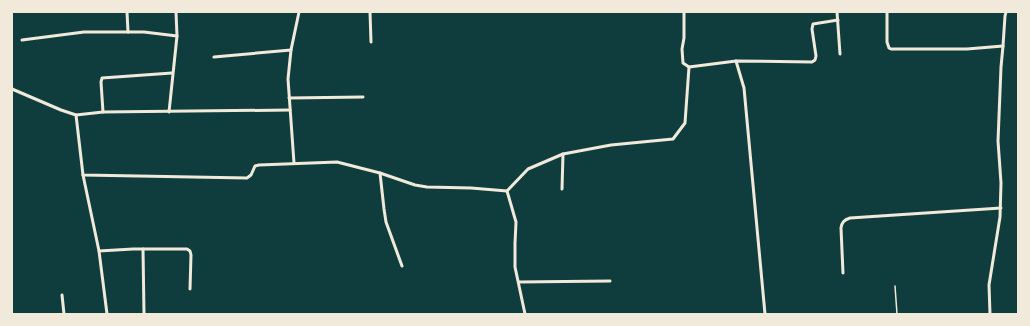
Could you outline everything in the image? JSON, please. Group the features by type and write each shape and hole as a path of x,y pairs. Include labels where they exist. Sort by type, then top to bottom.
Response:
{"street":[{"path":"126,12 128,32"},
{"path":"169,112 177,36 176,12"},
{"path":"294,163 288,78 291,50 299,12"},
{"path":"370,12 371,42"},
{"path":"684,12 684,38 682,50 684,63 689,66 736,61 812,62 815,60 816,56 812,29 813,24 838,20"},
{"path":"837,12 840,54"},
{"path":"887,12 887,46 891,49 967,49 1003,46"},
{"path":"990,314 989,285 1001,208 998,141 1006,12"},
{"path":"22,40 84,32 144,32 177,36"},
{"path":"214,57 291,50"},
{"path":"736,61 744,88 766,314"},
{"path":"508,191 528,169 564,154 612,145 673,139 686,123 689,66"},
{"path":"103,112 100,82 102,78 172,73"},
{"path":"12,89 76,115 103,112 290,110"},
{"path":"289,98 363,97"},
{"path":"76,115 83,175 99,251 107,314"},
{"path":"562,188 564,154"},
{"path":"83,175 247,178 251,175 255,166 259,165 337,162 426,187 508,191"},
{"path":"380,173 386,222 402,266"},
{"path":"508,191 516,222 514,243 515,267 525,314"},
{"path":"843,274 841,228 842,223 846,219 1001,208"},
{"path":"143,249 144,314"},
{"path":"99,251 187,249 190,251 191,255 190,289"},
{"path":"518,282 610,281"},
{"path":"62,295 64,314"}],"lane":[{"path":"895,286 897,314"}]}
